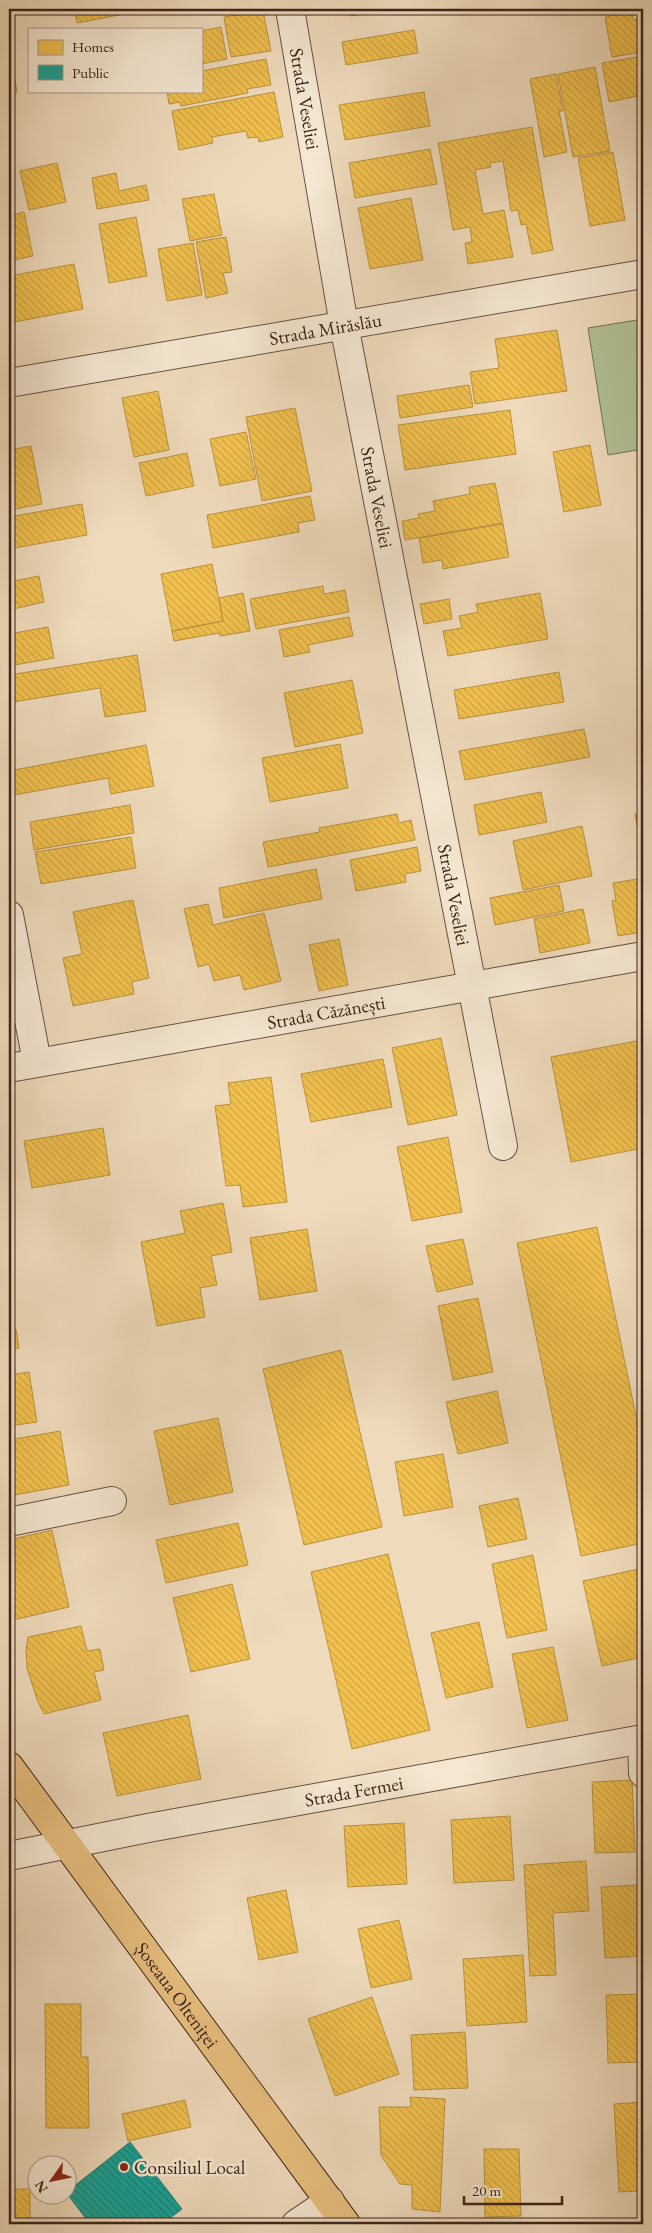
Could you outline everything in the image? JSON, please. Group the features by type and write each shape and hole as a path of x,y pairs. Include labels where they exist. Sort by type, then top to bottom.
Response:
{"main road":[{"name":"Șoseaua Olteniței","path":"9,1766 346,2224"}],"street":[{"name":"Strada Veseliei","path":"290,9 344,325 503,1146"},
{"name":"Strada Mirăslău","path":"9,383 643,274"},
{"path":"9,915 37,1062"},
{"name":"Strada Căzănești","path":"9,1068 643,956"},
{"path":"9,1522 112,1501"},
{"path":"643,1739 643,1773"},
{"name":"Strada Fermei","path":"9,1856 643,1739"},
{"path":"296,2224 330,2201"}],"green space":[{"path":"643,319 643,449 608,455 588,328"}],"building: Homes":[{"path":"74,9 140,9 140,11 77,23"},
{"path":"349,9 393,9 350,16"},
{"path":"263,11 271,51 231,57 224,17"},
{"path":"632,12 633,20 643,18 643,52 612,57 605,17"},
{"path":"221,27 227,59 202,64 202,31"},
{"path":"414,30 418,53 346,65 342,42"},
{"path":"643,56 643,95 609,102 602,63"},
{"path":"266,59 271,85 247,89 248,93 181,106 180,102 169,104 167,92 202,92 202,71"},
{"path":"595,67 610,151 573,157 558,74"},
{"path":"9,68 13,68 17,92 9,93"},
{"path":"556,74 563,111 559,111 567,152 544,157 530,79"},
{"path":"274,92 283,137 259,142 258,137 248,138 246,131 212,137 213,143 179,150 172,111"},
{"path":"424,92 430,126 345,140 339,105"},
{"path":"532,127 553,250 532,254 526,224 521,225 518,210 511,211 503,161 490,163 491,167 475,170 483,214 504,210 513,257 468,264 465,243 472,242 470,227 453,230 438,143"},
{"path":"430,149 437,184 355,198 349,163"},
{"path":"613,152 625,220 590,226 578,158"},
{"path":"57,163 66,202 29,210 20,171"},
{"path":"116,173 119,191 146,185 149,200 97,209 92,178"},
{"path":"214,194 222,235 190,241 182,199"},
{"path":"411,198 423,260 370,269 358,208"},
{"path":"24,212 33,256 9,261 9,216"},
{"path":"136,217 147,276 109,283 99,224"},
{"path":"226,237 232,272 223,273 228,293 206,298 196,242"},
{"path":"193,243 202,295 167,301 158,249"},
{"path":"74,264 83,309 9,323 9,276"},
{"path":"557,330 567,391 475,404 470,372 499,368 495,339"},
{"path":"469,385 473,407 400,418 397,396"},
{"path":"158,391 169,450 134,457 122,398"},
{"path":"295,408 312,491 262,501 246,417"},
{"path":"510,410 516,454 405,470 398,425"},
{"path":"246,432 256,479 220,486 210,439"},
{"path":"590,445 601,505 564,512 553,452"},
{"path":"31,446 42,504 9,510 9,450"},
{"path":"187,453 194,486 146,496 139,463"},
{"path":"495,483 503,523 405,540 402,521 419,518 418,514 435,511 433,501 470,494 469,487"},
{"path":"310,496 315,520 298,523 299,532 213,548 207,515"},
{"path":"82,504 87,535 9,549 9,517"},
{"path":"503,524 509,557 443,569 442,560 423,563 419,538"},
{"path":"212,564 223,621 172,631 161,574"},
{"path":"39,576 44,602 9,610 9,582"},
{"path":"323,586 324,594 345,590 349,612 256,629 250,599"},
{"path":"243,593 250,631 220,636 219,633 174,641 172,631 223,621 219,598"},
{"path":"540,593 548,639 448,656 443,631 462,628 459,616 478,612 476,604"},
{"path":"449,599 452,619 424,624 420,604"},
{"path":"349,617 353,636 308,645 310,652 284,657 279,630"},
{"path":"48,627 54,658 9,666 9,634"},
{"path":"137,655 146,711 105,717 100,688 13,702 9,675"},
{"path":"559,672 564,702 459,719 454,690"},
{"path":"352,680 363,733 295,747 284,693"},
{"path":"584,729 590,757 465,780 459,751"},
{"path":"340,744 348,788 270,802 262,758"},
{"path":"146,745 154,786 111,794 108,778 14,795 9,771"},
{"path":"541,792 547,822 479,835 474,805"},
{"path":"130,805 134,833 34,850 30,822"},
{"path":"643,813 643,860 635,814"},
{"path":"397,814 399,823 411,820 415,840 268,867 263,842 320,832 319,828"},
{"path":"582,826 592,876 523,890 513,841"},
{"path":"131,837 136,868 41,884 35,852"},
{"path":"417,847 421,871 405,874 406,882 356,891 350,860"},
{"path":"316,869 322,899 224,918 219,888"},
{"path":"643,878 643,932 618,936 612,901 616,900 613,883"},
{"path":"559,885 564,911 495,925 490,898"},
{"path":"133,900 149,978 132,982 134,994 73,1006 63,958 82,954 73,912"},
{"path":"208,904 213,925 264,913 281,981 244,990 240,975 214,981 209,964 198,967 184,909"},
{"path":"583,909 590,943 540,953 534,919"},
{"path":"339,939 348,985 319,991 309,945"},
{"path":"441,1038 457,1115 408,1125 392,1048"},
{"path":"642,1040 643,1148 571,1162 551,1057"},
{"path":"383,1059 392,1107 311,1122 301,1074"},
{"path":"271,1077 287,1202 243,1207 240,1185 226,1186 215,1106 231,1104 228,1083"},
{"path":"103,1128 110,1175 32,1188 24,1141"},
{"path":"448,1137 462,1212 412,1221 397,1147"},
{"path":"223,1203 232,1252 211,1256 217,1285 200,1288 205,1317 157,1326 141,1242 185,1233 180,1211"},
{"path":"597,1227 643,1450 643,1543 581,1556 517,1243"},
{"path":"307,1229 317,1291 260,1300 250,1238"},
{"path":"463,1239 473,1284 437,1292 426,1246"},
{"path":"478,1298 493,1372 453,1380 438,1306"},
{"path":"16,1329 19,1348 9,1350 9,1330"},
{"path":"341,1350 382,1527 304,1545 263,1369"},
{"path":"29,1372 37,1422 9,1426 9,1375"},
{"path":"497,1391 508,1443 458,1454 446,1402"},
{"path":"218,1418 233,1492 170,1505 154,1431"},
{"path":"60,1431 69,1485 9,1496 9,1440"},
{"path":"443,1454 453,1507 404,1516 395,1462"},
{"path":"518,1498 527,1539 488,1547 479,1506"},
{"path":"238,1523 248,1565 166,1583 156,1540"},
{"path":"52,1530 69,1607 13,1620 9,1600 9,1540"},
{"path":"388,1554 430,1730 352,1749 311,1572"},
{"path":"533,1555 547,1630 507,1638 492,1564"},
{"path":"643,1568 643,1657 602,1666 583,1581"},
{"path":"232,1584 250,1659 191,1672 173,1598"},
{"path":"479,1622 493,1687 446,1698 431,1633"},
{"path":"81,1626 87,1651 100,1649 104,1670 94,1672 101,1700 44,1714 27,1668 26,1650 28,1637"},
{"path":"553,1647 568,1720 527,1728 512,1654"},
{"path":"188,1715 201,1779 117,1796 103,1733"},
{"path":"632,1780 635,1852 595,1853 592,1782"},
{"path":"510,1816 514,1880 454,1883 451,1820"},
{"path":"404,1823 407,1884 348,1887 344,1826"},
{"path":"586,1861 589,1911 553,1913 556,1975 530,1976 524,1865"},
{"path":"639,1885 643,1956 605,1958 601,1887"},
{"path":"286,1890 298,1952 259,1960 247,1898"},
{"path":"399,1920 412,1979 371,1988 358,1929"},
{"path":"523,1955 527,2022 467,2026 463,1959"},
{"path":"642,1994 643,2062 608,2063 606,1995"},
{"path":"372,1997 399,2074 335,2096 308,2019"},
{"path":"45,2004 81,2004 81,2057 88,2057 89,2128 46,2128"},
{"path":"465,2032 468,2088 414,2090 411,2035"},
{"path":"410,2097 445,2099 440,2212 412,2209 412,2185 400,2184 381,2155 379,2107 411,2107"},
{"path":"185,2100 191,2127 128,2141 122,2114"},
{"path":"643,2102 643,2191 619,2192 614,2104"},
{"path":"484,2149 519,2149 521,2216 485,2217"},
{"path":"9,2189 28,2189 30,2224 9,2224"}],"building: Public":[{"name":"Consiliul Local","path":"130,2142 182,2209 162,2224 90,2224 76,2206 78,2206 78,2183"}],"place":[{"name":"Consiliul Local","path":"124,2167"}]}
